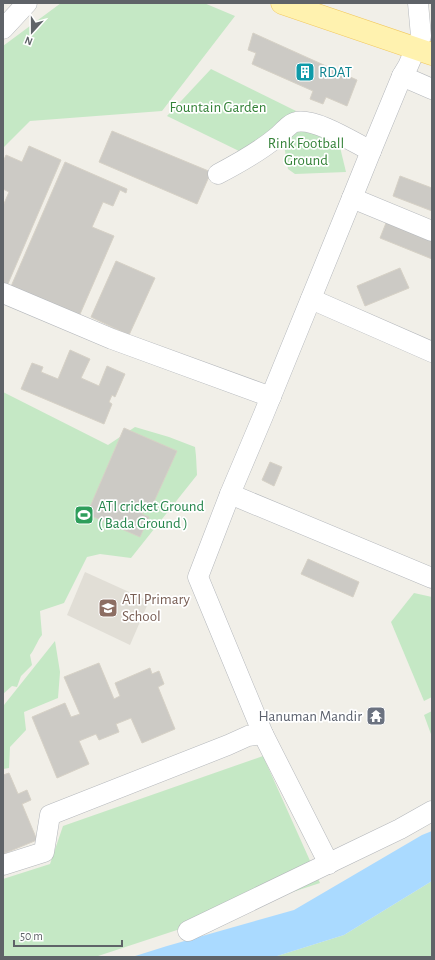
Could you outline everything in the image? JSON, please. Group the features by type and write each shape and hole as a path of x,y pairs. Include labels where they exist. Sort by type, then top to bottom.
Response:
{"main road":[{"path":"282,3 424,51"}],"street":[{"path":"3,29 27,3"},
{"path":"329,864 263,734 198,577 230,494 402,76 408,66 424,51 420,36 418,3"},
{"path":"402,76 432,89"},
{"path":"218,174 250,157 277,137 293,122 301,121 320,125 371,151"},
{"path":"352,198 432,231"},
{"path":"3,293 112,339 271,397"},
{"path":"311,299 432,352"},
{"path":"230,494 432,578"},
{"path":"3,865 44,852 50,815 248,736 263,734"},
{"path":"188,931 329,864 400,829 432,811"}],"shaded area":[{"name":"ATI Primary School","path":"85,572 149,601 130,645 67,615"}],"green space":[{"path":"61,3 204,3 235,16 162,111 30,121 3,148 3,46"},
{"name":"Fountain Garden","path":"211,69 296,111 265,135 239,151 167,116"},
{"name":"Rink Football Ground","path":"293,122 339,143 346,172 295,174 288,169 282,133"},
{"name":"ATI cricket Ground ( Bada Ground )","path":"3,392 108,445 135,427 169,437 195,447 197,475 131,558 100,554 87,557 64,603 40,611 42,635 30,655 32,665 21,676 17,687 12,686 3,694"},
{"path":"414,593 432,597 432,697 424,701 391,622"},
{"path":"55,641 60,672 58,698 24,712 26,730 10,747 9,768 3,769 3,705"},
{"path":"432,711 432,737 424,715"},
{"path":"263,756 320,883 95,957 3,957 3,879 50,864 63,826"},
{"path":"432,881 432,957 274,957 344,935"}],"water":[{"path":"432,831 432,881 344,935 274,957 132,957 294,910 422,835"}],"building":[{"name":"RDAT","path":"253,33 357,80 347,106 326,97 323,104 310,99 313,91 252,64 256,53 248,50"},
{"path":"112,131 211,172 197,204 99,162"},
{"path":"29,146 61,160 7,286 3,284 3,206 9,192 3,189 3,162 6,155 22,162"},
{"path":"65,162 127,189 126,193 120,190 113,206 103,202 92,227 114,236 77,321 9,291"},
{"path":"400,176 432,188 432,211 393,196"},
{"path":"388,218 432,236 432,259 380,238"},
{"path":"116,261 155,278 129,335 91,317"},
{"path":"400,268 409,288 365,306 357,286"},
{"path":"70,350 90,359 81,378 99,386 107,366 125,374 115,397 112,395 109,402 112,404 104,424 21,389 32,363 43,367 41,372 58,379"},
{"path":"124,428 177,451 152,506 147,504 142,514 149,517 140,537 87,514"},
{"path":"270,462 282,467 274,486 262,480"},
{"path":"308,559 359,582 353,597 301,574"},
{"path":"99,663 114,699 120,696 115,683 150,668 152,674 159,671 164,684 158,687 175,729 142,743 131,718 116,724 119,732 99,740 96,734 79,741 89,764 57,778 32,717 65,703 71,717 80,714 64,677"},
{"path":"9,773 18,794 27,790 31,800 22,804 37,840 3,854 3,775"}],"place":[{"name":"RDAT","path":"305,72"},
{"name":"ATI cricket Ground ( Bada Ground )","path":"84,515"},
{"name":"ATI Primary School","path":"108,608"},
{"name":"Hanuman Mandir","path":"376,716"}]}
